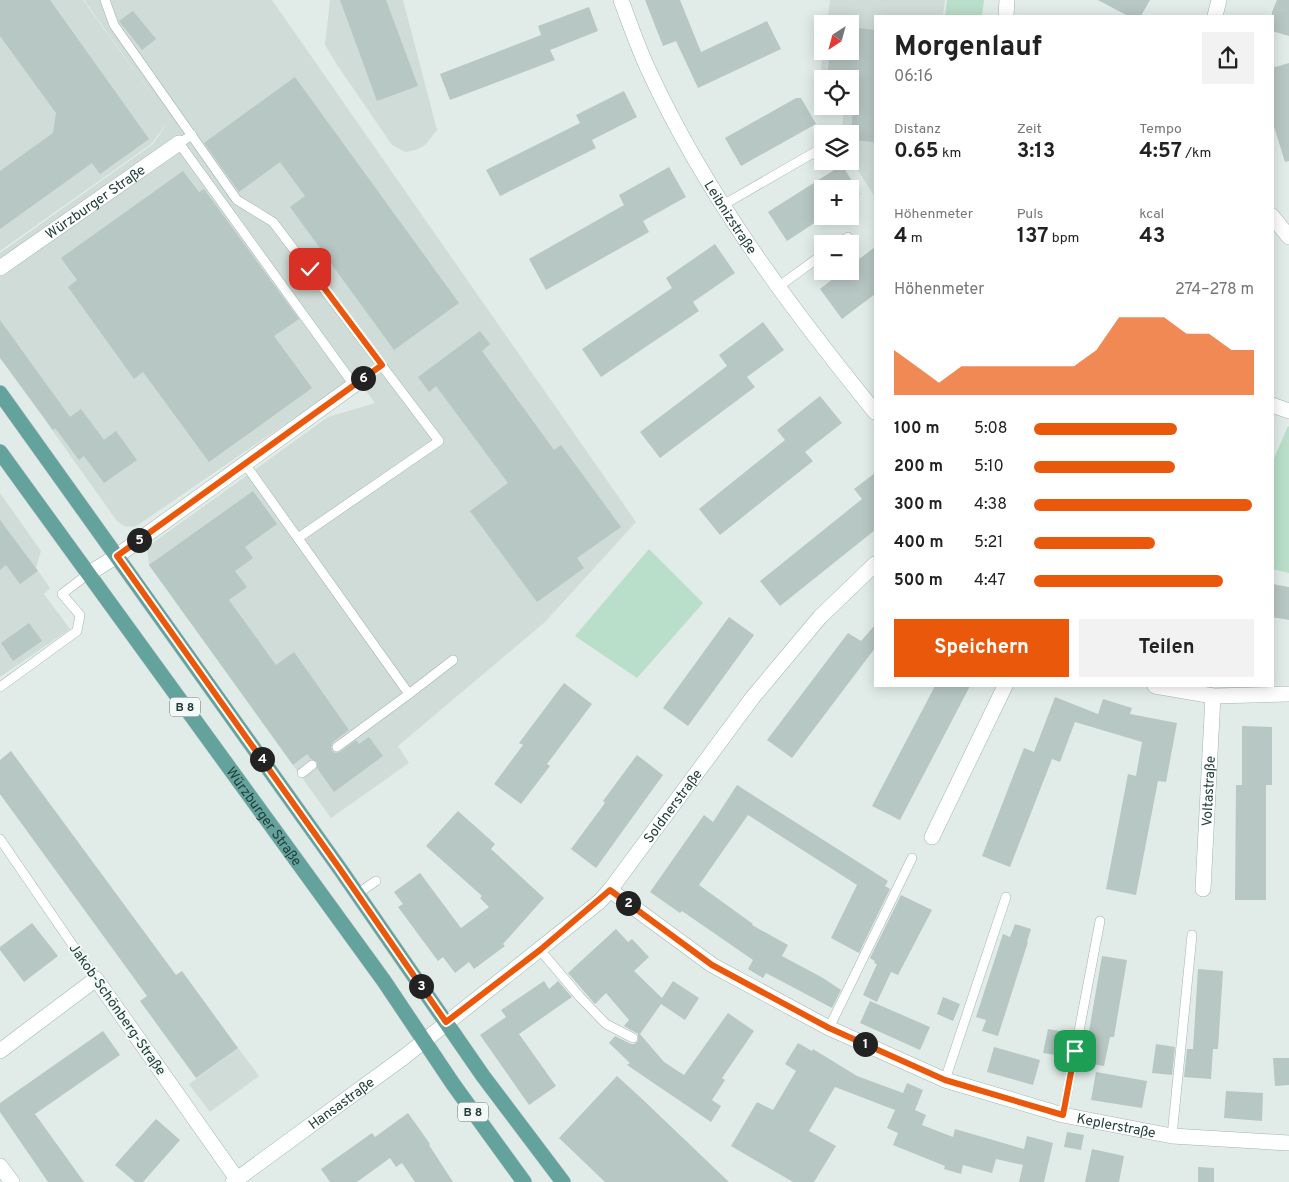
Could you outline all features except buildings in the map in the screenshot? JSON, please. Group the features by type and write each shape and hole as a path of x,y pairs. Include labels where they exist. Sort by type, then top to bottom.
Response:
{"main road":[{"name":"B 8","path":"0,393 357,894 488,1083 563,1182"},
{"name":"Würzburger Straße","path":"0,452 374,967 453,1084 524,1182"}],"street":[{"name":"Leibnizstraße","path":"621,0 649,71 678,127 723,205 778,287 831,358 874,411"},
{"path":"1006,15 1007,0"},
{"path":"1215,15 1219,0"},
{"name":"Würzburger Straße","path":"0,268 185,139"},
{"path":"1274,218 1289,237"},
{"path":"88,574 117,556 354,386"},
{"path":"1274,406 1289,411"},
{"name":"Soldnerstraße","path":"446,1022 540,950 610,890 752,697 820,617 874,565"},
{"path":"932,836 1005,687"},
{"path":"1161,687 1213,696 1289,694"},
{"name":"Voltastraße","path":"1202,888 1213,696"},
{"name":"Keplerstraße","path":"610,890 712,965 829,1028 945,1080 1063,1115 1172,1136 1289,1143"},
{"path":"0,1051 96,979"},
{"name":"Jakob-Schönberg-Straße","path":"96,979 235,1181"},
{"name":"Hansastraße","path":"235,1181 425,1041 446,1022"},
{"path":"0,1166 12,1182"}],"lane":[{"path":"105,0 114,25 185,139 354,386 382,365"},
{"path":"185,139 237,200 274,222 439,441 298,538"},
{"path":"723,205 814,153"},
{"path":"778,287 814,261"},
{"path":"246,464 409,694"},
{"path":"0,687 77,631 80,615 62,594 88,574"},
{"path":"337,747 453,660"},
{"path":"302,773 312,765"},
{"name":"Jakob-Schönberg-Straße","path":"0,838 96,979"},
{"path":"829,1028 912,858"},
{"path":"357,894 376,880"},
{"path":"945,1080 1006,897"},
{"path":"1063,1115 1100,921"},
{"path":"1172,1136 1192,935"},
{"path":"540,950 606,1024 633,1038"}],"shaded area":[{"path":"0,0 83,0 170,120 84,0 272,0 636,522 545,622 398,746 409,763 331,818 149,565 147,549 154,542 328,417 375,403 355,376 141,523 134,527 124,526 117,521 0,357 0,253 153,144 168,122 151,144 0,251"},
{"path":"330,0 403,0 437,130 425,145 416,150 405,152 392,145 338,66 325,45"},
{"path":"830,0 945,0 943,15 874,15 874,195 858,170 859,125 843,125 843,115 859,115 859,70 821,70 822,60 859,60 859,15 828,15"},
{"path":"0,493 41,551 36,568 50,588 44,594 70,629 0,677"},
{"path":"238,1048 259,1076 210,1112 189,1084"}],"green space":[{"path":"947,0 984,0 982,15 945,15"},
{"path":"1288,426 1289,573 1274,569 1274,459"},
{"path":"649,549 703,603 637,678 575,636"}],"route":[{"path":"310,269 382,365 117,556 340,869 446,1022 540,950 599,902 610,890 712,965 829,1028 945,1080 1063,1115 1075,1051"}]}
